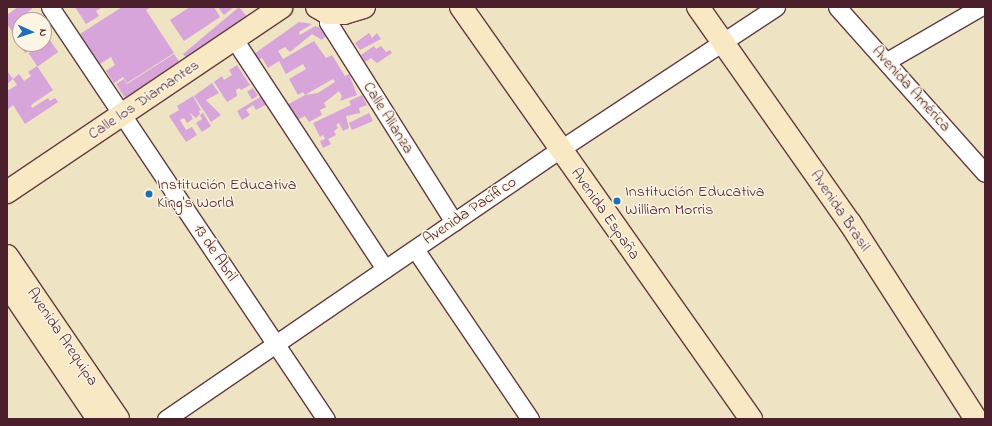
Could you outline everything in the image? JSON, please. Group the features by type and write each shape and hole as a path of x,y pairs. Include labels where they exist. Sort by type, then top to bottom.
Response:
{"street":[{"name":"13 de Abril","path":"50,7 326,419"},
{"name":"Calle los Diamantes","path":"7,192 281,7"},
{"path":"323,10 344,13 364,7"},
{"name":"Avenida España","path":"461,7 560,150 751,419"},
{"name":"Avenida Brasil","path":"698,7 850,223 976,419"},
{"name":"Avenida Pacífico","path":"166,419 560,150 776,7"},
{"name":"Avenida América","path":"836,7 887,61 985,173"},
{"path":"887,61 980,7"},
{"name":"Calle Alianza","path":"323,10 328,22 454,222"},
{"path":"234,39 385,269"},
{"path":"415,249 530,419"},
{"name":"Avenida Arequipa","path":"7,256 118,419"},
{"name":"Avenida Arequipa","path":"7,284 98,419"}],"building":[{"path":"18,7 31,7 32,9 28,12 12,12 12,32 7,24 7,15"},
{"path":"75,7 103,7 96,11 99,16 86,24"},
{"path":"122,7 151,7 146,10 174,53 127,83 123,77 114,83 106,71 115,65 111,57 100,64 80,34"},
{"path":"190,7 214,7 220,17 184,41 170,20"},
{"path":"218,7 234,7 224,15"},
{"path":"239,7 250,20 194,67 183,54"},
{"path":"299,22 312,24 299,32 300,35 315,26 321,28 326,36 322,40 312,34 290,52 285,47 278,51 283,59 314,41 326,58 332,55 345,76 349,74 357,95 340,101 342,96 339,91 324,103 326,107 320,110 322,115 309,122 305,116 293,122 285,106 305,95 303,92 298,95 289,79 306,69 303,64 286,74 279,61 268,68 262,58 258,60 254,54","holes":["333,79 335,82 318,93 305,95"]},
{"path":"369,33 372,38 377,33 381,39 360,50 355,43"},
{"path":"52,43 58,52 38,66 29,53 30,52 52,52"},
{"path":"374,46 376,49 381,46 386,52 390,50 392,53 377,63 371,58 365,62 361,55"},
{"path":"174,54 182,66 127,101 116,84 124,79 127,84"},
{"path":"237,65 250,85 241,90 239,88 236,90 237,96 227,102 214,82 222,76 224,80 232,75 229,70"},
{"path":"37,66 53,90 31,105 32,108 48,98 50,101 55,98 58,102 25,124 13,105 7,110 7,91 17,85 13,79 19,74 24,81 31,76 28,72"},
{"path":"7,71 13,79 7,84"},
{"path":"212,83 219,93 206,100 221,115 211,122 194,96"},
{"path":"253,88 258,96 252,99 247,92"},
{"path":"362,95 367,105 359,108 360,113 346,116 349,128 343,131 339,123 336,125 338,128 334,131 336,135 328,139 331,144 323,148 320,141 325,139 323,135 320,137 313,123 351,105 349,101"},
{"path":"193,96 201,110 199,111 200,114 196,118 190,113 193,119 187,123 184,118 180,120 186,130 192,127 197,135 186,142 169,116 179,110 177,106"},
{"path":"262,96 267,104 256,110 253,105 246,110 250,115 242,120 237,111"},
{"path":"203,113 211,126 202,132 196,123 202,119 200,115"},
{"path":"369,113 373,121 352,130 349,123"}],"place":[{"name":"Institución Educativa King's World","path":"149,194"},
{"name":"Institución Educativa William Morris","path":"617,201"}]}
